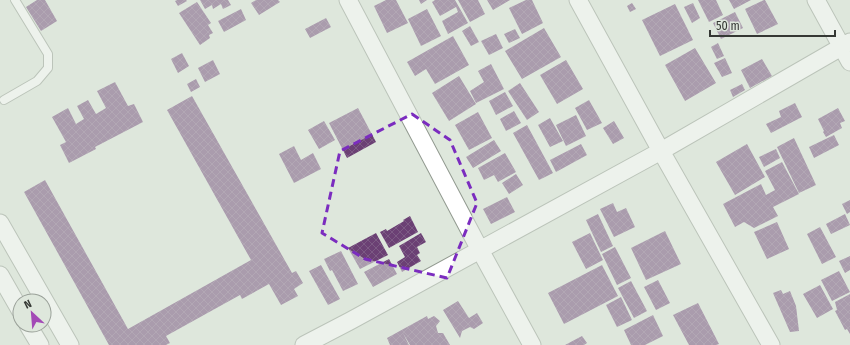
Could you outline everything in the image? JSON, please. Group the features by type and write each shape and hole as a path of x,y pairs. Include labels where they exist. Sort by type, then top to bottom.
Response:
{"street":[{"path":"348,0 532,345"},
{"path":"578,0 660,150 771,345"},
{"path":"816,0 846,44 850,62"},
{"path":"304,345 480,250 846,44"},
{"path":"0,223 70,345"},
{"path":"0,275 12,296"},
{"path":"33,333 40,345"}],"lane":[{"path":"4,100 37,81 48,68 48,54 15,0"}],"highlighted area":[{"path":"412,114 450,140 477,203 447,278 365,259 322,233 340,151"}],"building":[{"path":"37,0 45,0 57,21 41,31 26,7"},
{"path":"200,0 228,0 231,5 223,9 221,4 213,9 212,5 205,9"},
{"path":"256,0 278,0 280,2 259,15 251,3"},
{"path":"386,0 396,0 408,23 387,33 374,6"},
{"path":"419,0 427,0 421,4"},
{"path":"435,0 455,0 468,23 448,34 442,21 458,12 456,7 440,16 432,2"},
{"path":"458,0 478,0 485,14 470,22"},
{"path":"487,0 510,0 493,10"},
{"path":"526,0 532,0 543,23 522,34 509,8"},
{"path":"698,0 716,0 723,15 709,22"},
{"path":"729,0 751,0 734,9"},
{"path":"764,0 778,24 757,34 745,9"},
{"path":"175,1 187,1 178,6"},
{"path":"197,2 211,23 208,25 213,33 209,35 210,38 200,45 179,13"},
{"path":"632,3 636,9 630,12 627,6"},
{"path":"693,3 700,18 692,23 684,7"},
{"path":"675,4 693,40 660,56 642,20"},
{"path":"241,9 246,20 224,32 218,21"},
{"path":"427,9 441,36 421,46 408,19"},
{"path":"735,12 743,28 721,39 713,23"},
{"path":"326,18 331,27 310,38 305,29"},
{"path":"470,26 479,42 471,46 462,31"},
{"path":"544,28 561,57 522,79 505,51"},
{"path":"515,29 520,38 509,43 504,34"},
{"path":"496,34 503,48 489,55 481,41"},
{"path":"453,36 469,65 435,84 426,69 415,76 407,62"},
{"path":"718,43 724,56 717,59 711,47"},
{"path":"695,48 716,83 685,101 665,65"},
{"path":"182,53 189,66 178,73 171,59"},
{"path":"725,58 732,73 722,77 714,63"},
{"path":"762,59 772,76 750,88 741,70"},
{"path":"213,60 220,74 205,82 198,68"},
{"path":"566,60 583,89 557,104 540,75"},
{"path":"491,64 504,89 476,103 470,91 484,82 478,71"},
{"path":"459,76 476,104 449,121 432,93"},
{"path":"196,79 200,87 191,92 187,84"},
{"path":"115,82 128,106 134,104 143,122 95,147 96,149 69,163 60,145 66,142 52,117 68,108 76,124 84,119 77,106 88,100 96,114 106,108 97,91"},
{"path":"520,83 539,112 527,120 508,91"},
{"path":"742,84 745,90 733,97 730,90"},
{"path":"505,92 513,106 496,115 489,101"},
{"path":"192,96 292,273 296,271 303,283 294,289 298,296 281,305 269,284 242,299 240,295 166,336 170,343 166,345 109,345 24,192 45,180 128,329 251,260 167,110"},
{"path":"589,100 602,123 587,130 575,108"},
{"path":"795,103 802,117 771,133 766,124 781,117 779,111"},
{"path":"358,108 376,142 347,158 329,123"},
{"path":"838,108 845,121 840,123 842,128 826,137 818,119"},
{"path":"514,111 521,123 506,131 500,119"},
{"path":"478,112 492,138 469,150 455,125"},
{"path":"576,115 586,136 566,146 556,125"},
{"path":"550,118 563,141 550,147 538,125"},
{"path":"324,121 335,140 319,149 308,130"},
{"path":"614,121 624,138 613,144 603,128"},
{"path":"527,125 553,173 539,180 513,133"},
{"path":"834,135 839,145 814,158 809,147"},
{"path":"794,138 816,185 799,193 777,147"},
{"path":"494,140 501,151 473,168 466,157"},
{"path":"581,144 587,155 556,172 550,160"},
{"path":"747,144 765,177 735,195 716,162"},
{"path":"294,146 301,160 313,153 321,169 294,183 279,154"},
{"path":"776,149 780,158 764,167 759,157"},
{"path":"505,153 516,172 498,182 494,175 484,180 478,168"},
{"path":"782,162 799,194 773,207 778,216 754,228 744,222 735,227 723,204 761,184 766,195 775,190 765,171"},
{"path":"516,174 523,185 509,194 502,183"},
{"path":"507,197 515,212 491,224 483,209"},
{"path":"850,200 850,212 847,214 842,204"},
{"path":"613,203 617,212 626,208 635,227 614,237 600,209"},
{"path":"598,214 613,246 601,252 586,220"},
{"path":"845,214 850,225 831,234 826,224"},
{"path":"410,216 418,232 389,248 380,232 386,229 387,231"},
{"path":"777,222 789,249 767,259 754,232"},
{"path":"820,227 836,257 822,264 807,234"},
{"path":"665,231 681,264 646,280 631,248"},
{"path":"376,233 388,255 360,269 348,248"},
{"path":"421,233 426,242 417,247 420,253 417,255 421,261 402,272 397,262 405,257 399,246"},
{"path":"590,233 603,260 586,269 572,242"},
{"path":"615,247 631,278 617,285 602,254"},
{"path":"341,251 358,284 343,291 332,270 330,271 324,259"},
{"path":"850,256 850,270 845,273 839,261"},
{"path":"389,259 397,274 373,287 364,272"},
{"path":"321,265 340,299 328,305 309,271"},
{"path":"602,265 618,296 564,324 548,293"},
{"path":"839,271 850,292 832,301 821,280"},
{"path":"658,280 670,303 656,310 644,287"},
{"path":"631,281 647,311 634,318 618,288"},
{"path":"820,285 833,309 817,318 803,294"},
{"path":"781,290 783,294 790,291 796,306 799,331 790,332 773,293"},
{"path":"850,294 850,334 847,329 845,330 835,311 837,310 835,302"},
{"path":"621,297 632,320 617,327 606,305"},
{"path":"458,301 469,318 477,313 483,323 474,329 470,327 462,331 460,338 443,310"},
{"path":"698,303 719,344 689,345 673,315"},
{"path":"653,315 663,336 645,345 631,345 624,330"},
{"path":"427,316 428,319 434,316 440,321 436,326 438,333 443,333 450,345 410,345 403,333 409,345 390,345 387,338"},
{"path":"582,336 587,343 584,345 565,345"}]}
